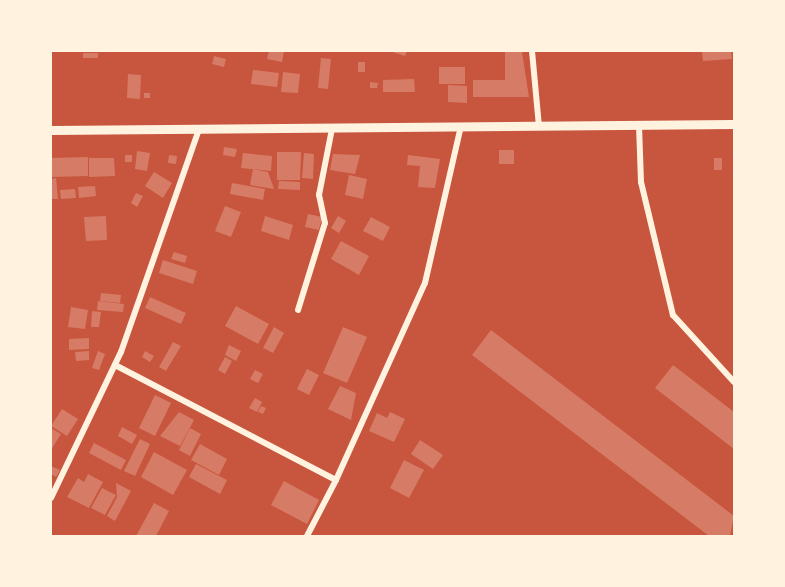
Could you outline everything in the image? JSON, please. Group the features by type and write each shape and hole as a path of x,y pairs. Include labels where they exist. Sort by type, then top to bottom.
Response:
{"main road":[{"path":"51,130 734,124"}],"street":[{"path":"531,51 539,127"},
{"path":"639,125 641,182 670,306 697,346 734,382"},
{"path":"307,536 336,480 425,283 461,126"},
{"path":"51,498 115,364 199,129"},
{"path":"298,310 325,223 319,195 332,129"},
{"path":"115,364 336,480"}],"building":[{"path":"269,51 284,51 282,62 267,59"},
{"path":"389,51 407,51 405,56"},
{"path":"702,51 731,51 732,59 703,61"},
{"path":"505,52 522,52 529,97 473,97 473,80 505,80"},
{"path":"83,53 98,53 98,58 83,58"},
{"path":"214,56 226,59 224,67 212,64"},
{"path":"321,58 331,59 328,89 318,88"},
{"path":"358,62 365,62 365,72 358,72"},
{"path":"439,67 465,67 465,84 439,84"},
{"path":"253,70 279,73 277,87 251,84"},
{"path":"283,72 300,74 298,93 281,92"},
{"path":"128,74 141,75 140,99 127,98"},
{"path":"414,79 415,92 383,92 383,80"},
{"path":"370,82 378,83 377,88 370,88"},
{"path":"448,85 467,86 467,103 448,102"},
{"path":"144,93 150,93 150,98 144,98"},
{"path":"224,147 237,149 235,157 223,155"},
{"path":"499,150 514,150 514,164 499,164"},
{"path":"137,151 150,153 147,171 135,169"},
{"path":"277,152 301,152 300,180 277,180"},
{"path":"243,153 272,156 271,171 241,168"},
{"path":"304,153 314,154 313,179 302,178"},
{"path":"333,154 360,155 355,174 330,170"},
{"path":"125,155 132,155 132,162 125,162"},
{"path":"169,155 177,156 176,164 168,163"},
{"path":"408,155 440,159 435,188 418,187 420,166 407,165"},
{"path":"88,157 88,176 51,177 51,158"},
{"path":"89,158 114,158 115,176 89,177"},
{"path":"714,158 722,158 722,170 714,170"},
{"path":"253,169 268,172 274,189 250,185"},
{"path":"154,172 172,183 163,198 145,186"},
{"path":"349,175 367,179 363,199 345,195"},
{"path":"56,178 58,199 51,199 51,179"},
{"path":"279,181 300,182 300,190 278,189"},
{"path":"232,183 265,189 263,200 230,194"},
{"path":"95,186 96,196 79,198 78,187"},
{"path":"75,189 76,198 61,199 60,190"},
{"path":"136,193 143,196 137,207 131,203"},
{"path":"225,206 241,212 231,237 215,231"},
{"path":"308,214 322,217 319,230 305,227"},
{"path":"106,216 107,240 86,241 84,217"},
{"path":"265,216 293,225 289,240 261,231"},
{"path":"338,216 346,221 339,233 331,228"},
{"path":"371,217 390,227 383,241 363,231"},
{"path":"341,241 369,256 359,275 331,259"},
{"path":"174,252 187,256 185,263 171,259"},
{"path":"163,260 197,271 193,284 159,273"},
{"path":"101,293 121,295 120,303 100,301"},
{"path":"150,297 186,313 181,324 145,308"},
{"path":"98,301 124,304 123,312 97,310"},
{"path":"236,306 269,324 258,344 225,326"},
{"path":"71,307 88,310 85,329 68,327"},
{"path":"92,311 101,312 99,327 91,327"},
{"path":"274,327 284,333 273,353 263,348"},
{"path":"343,327 367,337 347,383 323,373"},
{"path":"491,330 734,516 730,536 709,536 472,355"},
{"path":"89,338 89,349 69,350 69,339"},
{"path":"173,342 181,346 166,371 159,367"},
{"path":"229,345 241,351 236,361 225,355"},
{"path":"89,351 89,360 76,361 75,352"},
{"path":"98,351 105,354 99,370 92,368"},
{"path":"145,351 154,356 150,362 142,357"},
{"path":"225,357 232,361 225,374 218,370"},
{"path":"673,365 734,412 734,449 655,388"},
{"path":"307,369 319,375 309,395 297,389"},
{"path":"255,370 263,374 258,383 250,379"},
{"path":"340,386 356,393 351,420 328,409"},
{"path":"155,395 171,403 155,436 139,428"},
{"path":"255,398 262,402 257,412 249,408"},
{"path":"261,406 266,408 263,414 258,412"},
{"path":"62,409 78,419 67,436 51,426"},
{"path":"179,412 194,420 180,446 160,436"},
{"path":"390,412 405,419 394,442 369,431 377,413 387,418"},
{"path":"122,427 137,435 132,444 118,436"},
{"path":"51,428 61,434 51,450"},
{"path":"190,428 201,434 190,456 179,450"},
{"path":"140,439 150,444 135,476 124,471"},
{"path":"420,440 443,455 433,469 411,454"},
{"path":"94,443 126,460 121,470 89,453"},
{"path":"200,444 227,459 219,475 191,460"},
{"path":"154,452 187,470 173,495 141,477"},
{"path":"404,460 424,470 409,498 390,488"},
{"path":"196,464 227,480 220,494 189,477"},
{"path":"51,466 60,470 56,477 51,474"},
{"path":"88,474 103,482 89,508 67,497 78,478 84,482"},
{"path":"284,481 319,500 307,524 271,505"},
{"path":"116,483 131,491 115,521 107,516 117,497"},
{"path":"102,488 116,495 105,515 91,508"},
{"path":"154,503 169,511 156,536 136,536"}]}
